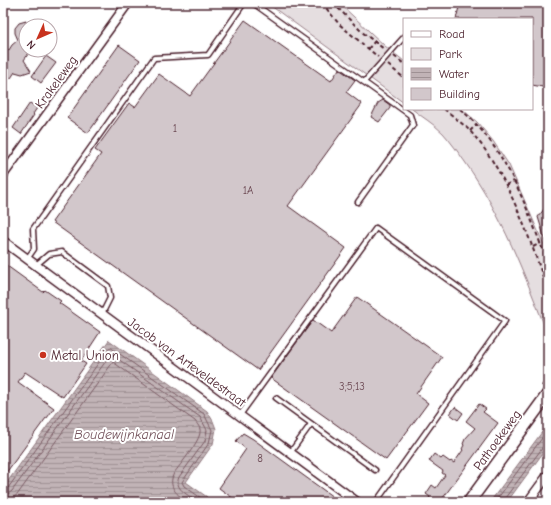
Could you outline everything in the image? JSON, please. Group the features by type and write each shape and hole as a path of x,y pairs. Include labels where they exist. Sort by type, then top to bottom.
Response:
{"main road":[{"name":"Pathoekeweg","path":"469,502 548,394"}],"street":[{"name":"Krakeleweg","path":"3,175 128,3"},
{"name":"Jacob van Arteveldestraat","path":"3,241 356,502"},
{"path":"528,502 548,475"}],"lane":[{"path":"27,259 34,249 33,229 154,58 208,55 244,3"},
{"path":"253,3 410,115 413,125 358,202"},
{"path":"364,82 403,38"},
{"path":"240,416 376,228 505,321 376,502"},
{"path":"36,266 49,254 62,252 108,286 110,298 102,314"},
{"path":"276,398 375,470"},
{"path":"290,453 311,424"}],"path":[{"path":"322,3 339,24 403,77"},
{"path":"333,3 349,20 403,63"},
{"path":"368,49 375,41"},
{"path":"445,110 470,131 487,153 506,185 533,247 548,292"},
{"path":"461,110 477,124 507,165 548,264"},
{"path":"470,131 477,124"},
{"path":"506,185 514,181"},
{"path":"533,247 540,244"}],"green space":[{"path":"267,3 339,3 385,46 403,60 403,102"},
{"path":"413,110 463,110 477,122 493,141 509,165 548,254 548,335 512,246 490,203 457,151 443,133"}],"water":[{"name":"Boudewijnkanaal","path":"109,340 207,411 213,421 216,429 213,444 186,482 207,497 204,502 3,502 3,488"},
{"path":"548,424 548,446 507,502 490,502"}],"building":[{"path":"460,3 548,3 548,88 533,85 533,18 456,18"},
{"path":"245,20 331,81 339,69 355,80 346,92 362,104 288,206 346,248 258,370 52,222 101,154 95,150 129,103 135,107 159,74 190,96"},
{"path":"18,24 18,40 15,33 15,28"},
{"path":"18,40 18,58 25,58 24,60 31,71 22,74 15,72 11,78 3,82 3,49 9,50"},
{"path":"119,45 140,60 88,133 67,118"},
{"path":"45,58 49,58 56,63 41,83 32,76"},
{"path":"383,100 390,105 390,108 379,122 371,117 378,103"},
{"path":"30,103 37,108 21,134 13,128"},
{"path":"548,204 548,216 546,219 548,225 547,246 538,217"},
{"name":"Metal Union","path":"3,263 43,292 45,290 61,301 59,303 100,332 81,361 86,364 63,397 25,372 18,382 54,408 3,477"},
{"path":"357,297 442,357 416,394 428,403 386,460 271,378 313,320 331,333"},
{"path":"479,404 486,409 483,412 498,423 440,502 426,502 430,497 426,494 432,485 436,488 445,475 442,473 443,471 429,461 434,454 441,459 443,457 454,463 463,450 465,439 475,428 466,421"},
{"path":"455,407 463,413 458,420 450,414"},
{"path":"243,433 340,502 238,502 219,488 246,449 236,441"}],"place":[{"name":"Metal Union","path":"43,355"}]}
